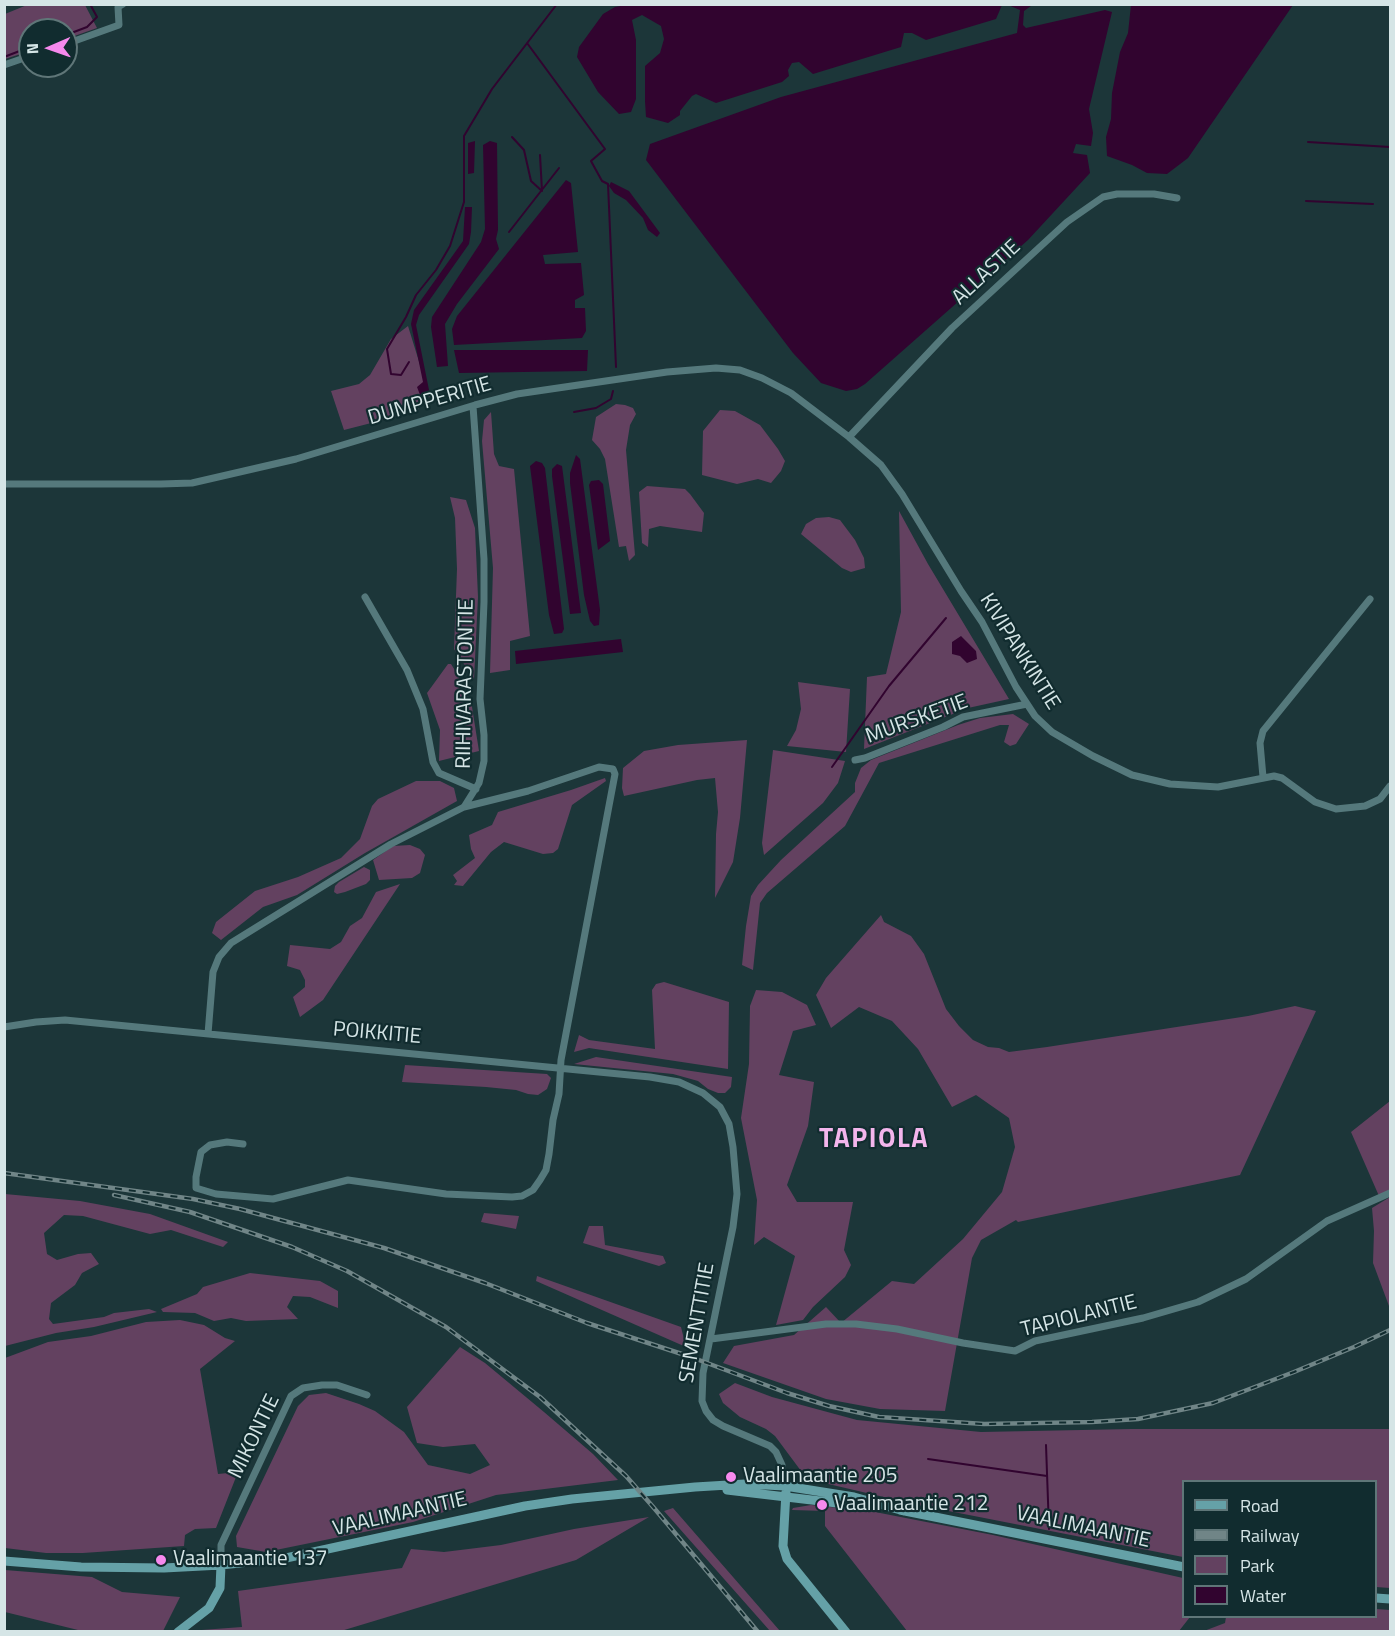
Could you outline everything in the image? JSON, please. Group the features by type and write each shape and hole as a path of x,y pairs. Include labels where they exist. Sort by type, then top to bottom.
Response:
{"main road":[{"name":"VAALIMAANTIE","path":"4,1561 81,1568 221,1565 286,1558 525,1506 572,1499 746,1484 786,1491 854,1497 904,1511 1182,1567"},
{"path":"786,1491 783,1546 787,1559 846,1632"},
{"path":"178,1632 209,1608 220,1588 221,1565"}],"street":[{"path":"78,40 119,25 118,7 123,4"},
{"name":"ALLASTIE","path":"849,437 952,328 1067,222 1103,197 1117,194 1154,194 1177,198"},
{"name":"DUMPPERITIE","path":"4,484 192,483 296,459 517,394 667,372 716,368 740,370 791,393 849,437"},
{"name":"RIIHIVARASTONTIE","path":"208,1034 213,972 219,957 231,943 391,844 464,807 479,783 484,761 480,699 484,559 473,406"},
{"name":"KIVIPANKINTIE","path":"849,437 881,465 902,494 982,622 996,652 1027,704 1035,716 1052,732 1132,776 1170,784 1218,787 1263,777 1282,778 1315,802 1336,809 1365,806 1380,799 1390,786"},
{"path":"365,597 407,669 423,709 436,768 445,777 476,789"},
{"path":"1263,777 1260,743 1263,731 1370,598"},
{"name":"MURSKETIE","path":"855,760 944,727 963,717 1027,704"},
{"path":"243,1143 227,1142 210,1145 201,1152 196,1188 216,1194 273,1199 348,1180 446,1194 522,1196 533,1190 546,1170 559,1094 560,1068 615,774 613,768 599,767 528,791 464,807"},
{"name":"POIKKITIE","path":"4,1027 64,1020 650,1077 679,1082 703,1092 720,1107 729,1124"},
{"name":"SEMENTTITIE","path":"729,1124 734,1147 736,1194 733,1227 701,1388 702,1401 713,1420 770,1446 776,1452 782,1465 786,1491"},
{"name":"TAPIOLANTIE","path":"711,1339 826,1324 856,1324 897,1329 1015,1351 1035,1341 1143,1318 1198,1302 1246,1279 1327,1221 1390,1193"},
{"name":"MIKONTIE","path":"221,1565 221,1545 291,1396 303,1388 322,1385 337,1386 367,1395"}],"green space":[{"path":"27,5 85,5 97,28 78,35 78,18 18,18 18,55 5,59 5,14"},
{"path":"408,326 430,397 420,395 418,411 344,430 331,391 359,384 370,375 391,339"},
{"path":"616,404 633,408 636,414 630,425 626,450 635,555 629,561 626,546 619,547 605,459 592,440 596,417"},
{"path":"720,410 735,411 760,425 778,449 785,461 781,471 771,483 758,479 737,484 702,475 703,431"},
{"path":"491,412 494,454 499,466 514,469 530,636 510,641 510,670 490,673 493,568 482,441 484,420"},
{"path":"647,486 685,489 704,513 702,532 660,526 649,529 648,547 642,543 639,492"},
{"path":"450,497 466,500 475,528 478,597 474,679 454,649 457,569 455,518"},
{"path":"899,511 1009,699 968,708 864,749 867,677 886,674 901,612"},
{"path":"829,517 840,520 855,540 864,558 865,568 851,572 842,568 801,534 806,524 816,518"},
{"path":"448,664 451,664 464,685 472,707 479,751 439,761 440,730 427,693"},
{"path":"798,682 850,689 846,752 787,746 796,730 801,709"},
{"path":"1013,714 1029,724 1016,744 1010,746 1004,742 1009,725 1000,725 879,763 845,826 767,893 760,903 753,970 742,965 751,896 781,860 855,792 855,783 861,768 871,760 958,725 980,718"},
{"path":"747,740 740,818 733,862 715,898 718,812 715,778 624,796 623,768 644,751 678,745"},
{"path":"773,750 845,761 838,783 823,803 764,855 762,843"},
{"path":"605,778 606,781 572,805 558,849 553,853 543,854 504,842 491,852 463,886 454,885 457,881 453,875 475,858 469,835 492,825 498,812"},
{"path":"416,781 440,781 454,788 457,801 297,895 263,907 221,940 212,933 216,922 255,891 298,877 341,858 360,839 372,806 378,799"},
{"path":"410,845 420,849 425,855 420,873 412,878 379,880 373,860 393,846"},
{"path":"364,867 370,870 370,880 366,884 337,894 334,892 339,882"},
{"path":"400,884 323,1000 300,1017 293,997 305,987 305,980 300,970 287,966 290,945 330,949 341,942 350,926 362,918 376,892"},
{"path":"881,915 884,922 911,936 924,954 946,1009 959,1026 973,1040 988,1047 1009,1052 1248,1016 1295,1006 1316,1011 1240,1175 1018,1222 1016,1220 981,1240 972,1258 945,1411 880,1409 826,1399 723,1363 734,1346 794,1335 826,1307 841,1323 892,1281 914,1284 963,1239 1002,1192 1015,1147 1009,1118 976,1095 952,1107 918,1049 892,1021 859,1007 831,1028 816,995 826,978"},
{"path":"664,982 729,1002 728,1069 589,1048 574,1052 579,1035 589,1040 655,1049 652,990 656,984"},
{"path":"756,990 782,992 807,1005 816,1025 793,1031 779,1075 814,1082 808,1126 787,1185 797,1202 853,1202 844,1250 851,1265 845,1277 813,1307 803,1320 776,1325 795,1256 764,1237 754,1245 757,1200 741,1118 749,1064 750,1006"},
{"path":"596,1057 732,1077 731,1087 725,1093 718,1093 698,1081 673,1074 574,1064"},
{"path":"405,1065 547,1074 551,1078 547,1089 538,1095 486,1087 402,1082"},
{"path":"1390,1101 1390,1191 1379,1196 1351,1132"},
{"path":"5,1194 80,1201 150,1214 228,1242 223,1247 171,1230 150,1234 83,1216 64,1215 44,1233 47,1254 57,1260 91,1253 99,1264 82,1273 75,1285 51,1303 49,1319 53,1324 104,1317 114,1313 149,1309 157,1312 5,1346"},
{"path":"1390,1197 1389,1306 1373,1263 1372,1208"},
{"path":"484,1213 519,1216 516,1229 481,1222"},
{"path":"589,1226 603,1226 605,1245 663,1256 666,1263 659,1266 583,1243"},
{"path":"250,1273 320,1281 338,1291 338,1308 310,1297 293,1296 287,1307 298,1319 246,1321 231,1318 214,1321 195,1313 163,1312 161,1309 197,1294 203,1287"},
{"path":"537,1276 681,1327 686,1347 536,1281"},
{"path":"180,1320 204,1325 225,1338 235,1341 200,1369 218,1474 238,1472 216,1528 195,1529 185,1535 184,1546 83,1553 46,1553 5,1548 5,1358 48,1342 91,1336 146,1322"},
{"path":"460,1347 485,1363 544,1412 593,1454 618,1480 496,1495 413,1522 266,1552 237,1547 236,1536 298,1406 309,1395 326,1393 375,1411 404,1432 428,1465 470,1474 490,1465 475,1444 443,1447 417,1443 407,1407"},
{"path":"735,1383 772,1397 857,1420 981,1432 1132,1429 1390,1429 1390,1588 1377,1587 1377,1480 1182,1480 1182,1557 918,1505 807,1479 775,1436 766,1429 740,1417 723,1403 719,1394"},
{"path":"811,1505 875,1512 993,1535 1182,1578 1182,1618 1189,1618 1179,1631 907,1631 825,1526 825,1511 792,1510"},
{"path":"673,1508 780,1631 770,1631 664,1511"},
{"path":"649,1517 576,1560 341,1631 188,1631 242,1627 238,1591 402,1568 411,1549 444,1552 501,1545 574,1529"},
{"path":"5,1570 92,1577 122,1592 180,1597 163,1631 82,1631 5,1612"},
{"path":"1377,1609 1390,1610 1390,1631 1204,1631 1225,1623 1226,1618 1377,1618"}],"water":[{"path":"631,4 1002,5 996,19 926,40 912,33 904,33 901,47 813,74 799,62 792,63 788,70 789,76 782,82 716,103 696,94 680,111 680,115 668,123 646,117 645,66 660,53 664,39 661,26 642,15 632,20 636,40 636,99 631,112 619,114 598,92 577,57 579,47 603,14 615,7"},
{"path":"1008,5 1048,5 1031,6 1024,11 1023,25 1026,28 1105,10 1112,12 1089,109 1093,133 1091,146 1076,144 1073,153 1087,155 1090,173 1028,240 865,384 857,389 846,391 821,383 793,353 646,160 650,144 781,97 1017,33 1020,10"},
{"path":"1131,5 1293,5 1188,158 1167,174 1147,173 1107,156 1106,137 1111,119 1112,93 1120,52 1128,33"},
{"path":"475,141 474,173 468,174 468,143"},
{"path":"490,141 497,143 498,230 496,239 499,249 457,304 445,324 448,366 437,367 431,327 432,317 481,242 485,229 483,145"},
{"path":"566,180 571,183 578,252 543,255 545,264 581,263 584,295 575,300 575,308 585,308 586,331 582,338 454,345 452,329 457,316"},
{"path":"611,182 629,191 660,233 657,237 648,230 643,218 626,200 614,193 609,186"},
{"path":"465,207 472,207 469,244 419,315 416,325 430,395 422,400 417,387 423,382 411,324 414,310 463,241"},
{"path":"454,350 588,350 587,371 459,373"},
{"path":"576,455 580,459 600,610 599,625 594,626 590,621 584,595 570,483 570,473"},
{"path":"536,461 542,463 545,468 564,629 562,633 554,634 549,615 530,466"},
{"path":"557,464 562,466 581,613 570,614 552,476 552,469"},
{"path":"599,480 603,484 610,541 598,550 589,485 591,481"},
{"path":"961,636 976,651 977,659 967,663 960,656 952,654 952,642"},
{"path":"621,639 623,652 516,664 515,651"}],"waterway":[{"path":"78,30 87,27 97,17 90,4"},
{"path":"409,362 401,375 391,374 387,349 416,295 436,270 450,246 464,202 464,136 492,89 557,4"},
{"path":"527,43 605,149 591,161 602,181 608,184 616,367"},
{"path":"4,57 18,52"},
{"path":"512,137 524,150 531,181 542,191"},
{"path":"1308,142 1390,147"},
{"path":"540,155 542,191"},
{"path":"509,232 559,168"},
{"path":"1306,201 1373,204"},
{"path":"574,412 596,408 611,399 613,391"},
{"path":"832,767 889,686 946,618"},
{"path":"1046,1445 1049,1529"},
{"path":"928,1459 1047,1476"}],"railway":[{"path":"4,1173 193,1199 240,1209 384,1248 485,1283 587,1323 691,1357 787,1393 829,1406 879,1417 984,1424 1138,1419 1213,1403 1294,1372 1390,1330"},
{"path":"114,1195 190,1212 292,1247 347,1271 446,1327 540,1397 626,1476 758,1632"}],"place":[{"name":"Vaalimaantie 205","path":"731,1477"},
{"name":"Vaalimaantie 212","path":"822,1505"},
{"name":"Vaalimaantie 137","path":"161,1560"}],"district":[{"name":"TAPIOLA","path":"874,1140"}]}
